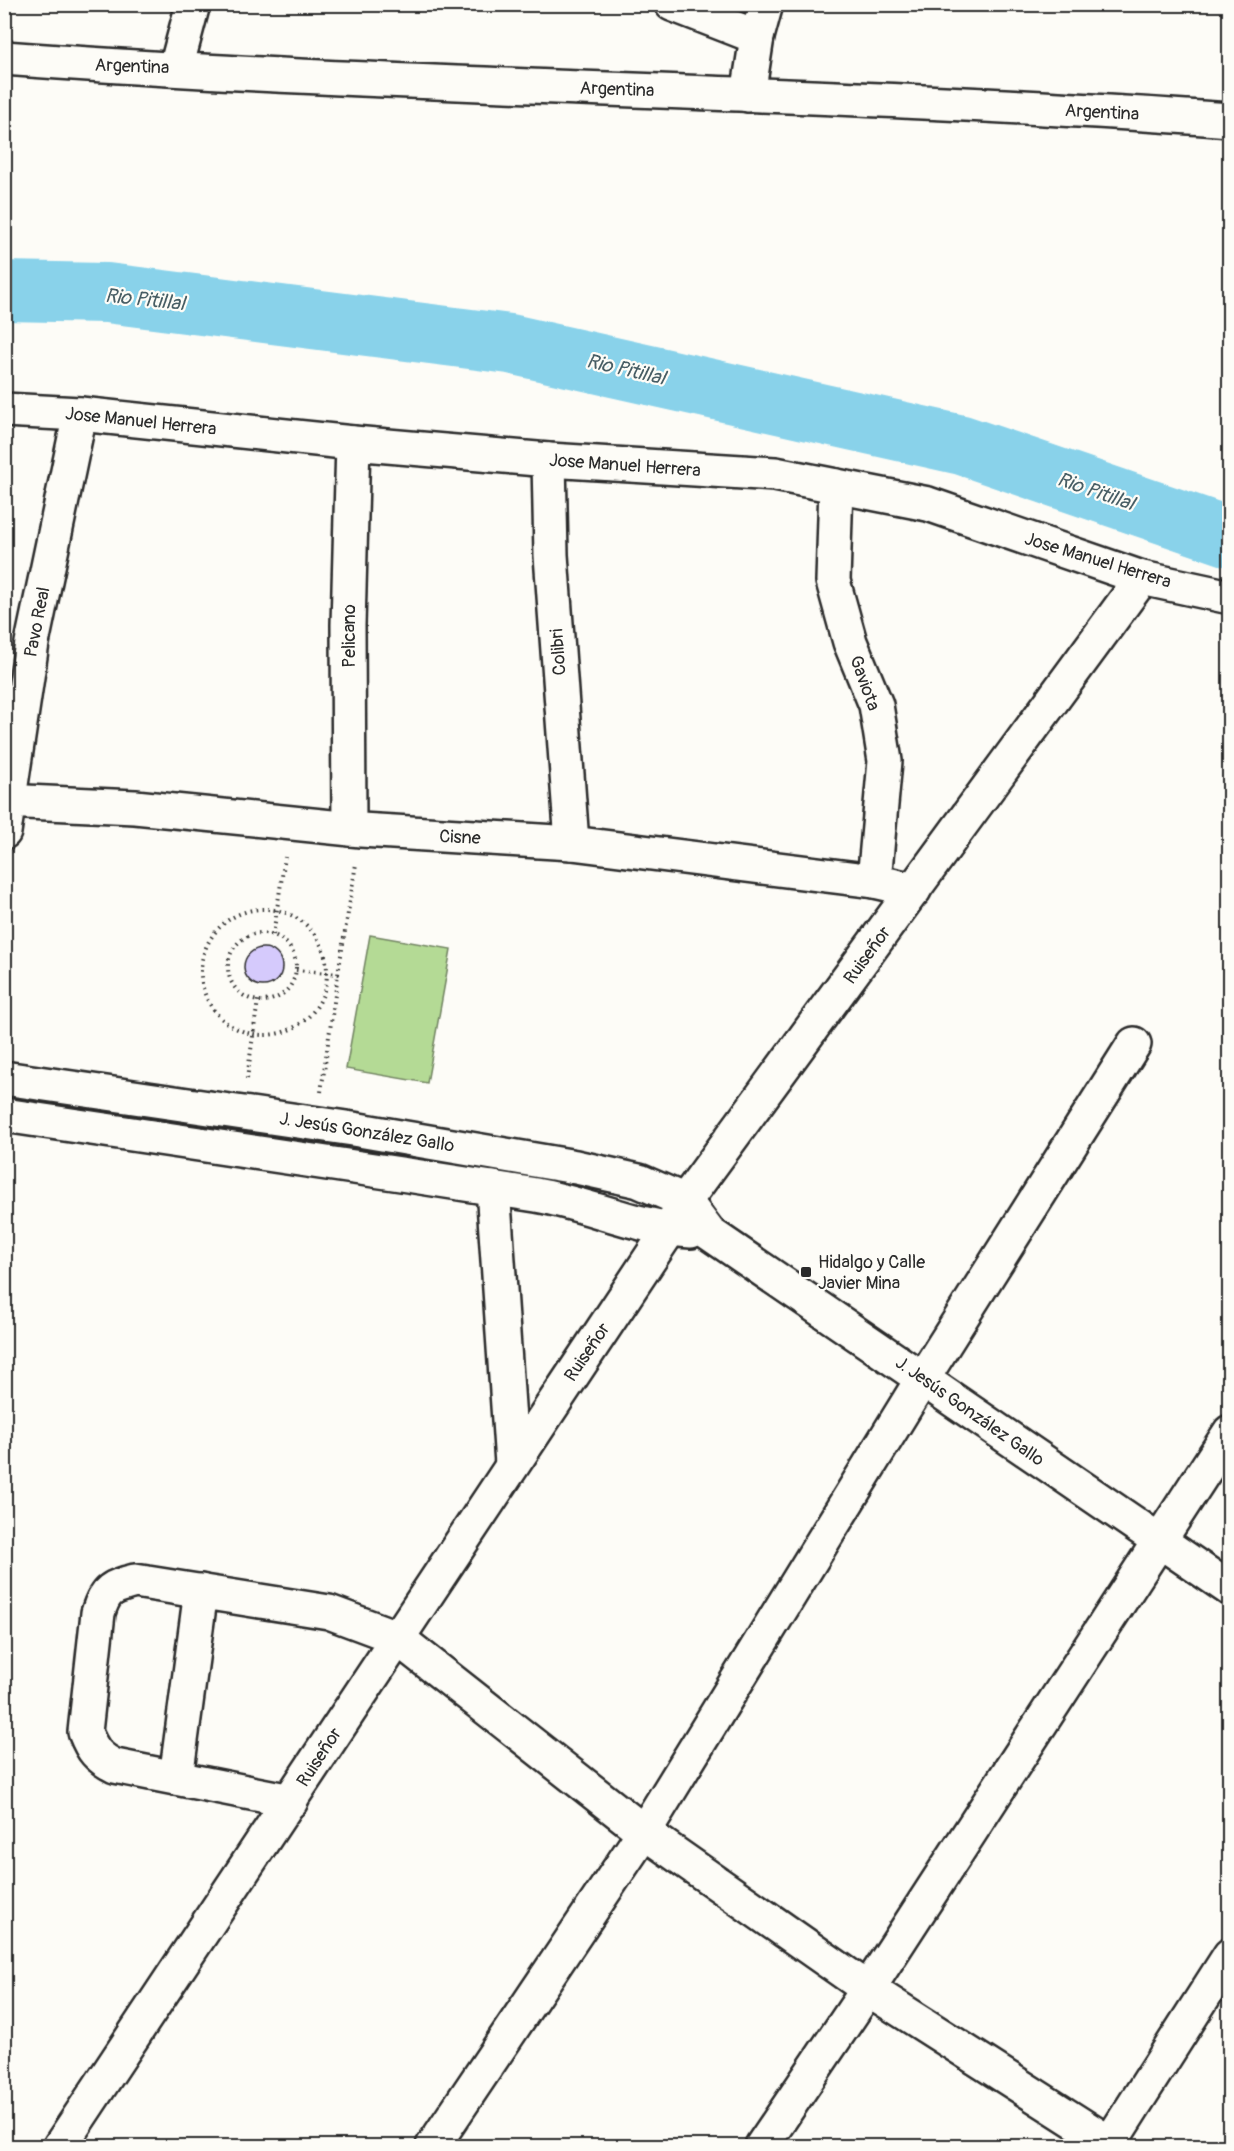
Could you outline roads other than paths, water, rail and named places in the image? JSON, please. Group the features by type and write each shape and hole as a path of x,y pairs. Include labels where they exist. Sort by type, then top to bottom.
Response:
{"street":[{"path":"176,68 193,4"},
{"path":"672,4 757,37"},
{"path":"748,95 757,37 766,4"},
{"name":"Argentina","path":"4,58 431,83 748,95 1230,120"},
{"name":"Jose Manuel Herrera","path":"4,410 80,414 353,443 549,460 775,474 928,504 1142,578 1230,597"},
{"name":"Pavo Real","path":"6,811 32,643 80,414"},
{"name":"Pelicano","path":"353,443 348,625 355,830"},
{"name":"Colibri","path":"549,460 550,555 572,843"},
{"name":"Gaviota","path":"836,486 833,581 850,642 876,705 885,761 874,881"},
{"name":"Ruiseñor","path":"60,2146 291,1801 396,1637 669,1230 685,1201 1142,578"},
{"name":"Cisne","path":"6,811 135,807 355,830 572,843 874,881 914,890"},
{"path":"433,2146 644,1832 923,1378 1134,1044"},
{"name":"J. Jesús González Gallo","path":"4,1078 316,1124 576,1167 639,1181 685,1201 709,1233 1230,1589"},
{"name":"J. Jesús González Gallo","path":"4,1115 571,1201 669,1230 709,1233"},
{"path":"493,1188 512,1464"},
{"path":"762,2146 868,1989 1230,1432"},
{"path":"291,1801 116,1766 102,1760 92,1750 85,1732 98,1613 102,1600 112,1587 135,1581 328,1612 396,1637 644,1832 868,1989 1110,2146 1230,1955"},
{"path":"176,1778 201,1591"}],"waterway":[{"name":"Rio Pitillal","path":"4,291 107,293 510,344 962,445 1230,537"}],"place":[{"name":"Hidalgo y Calle Javier Mina","path":"806,1272"}]}
